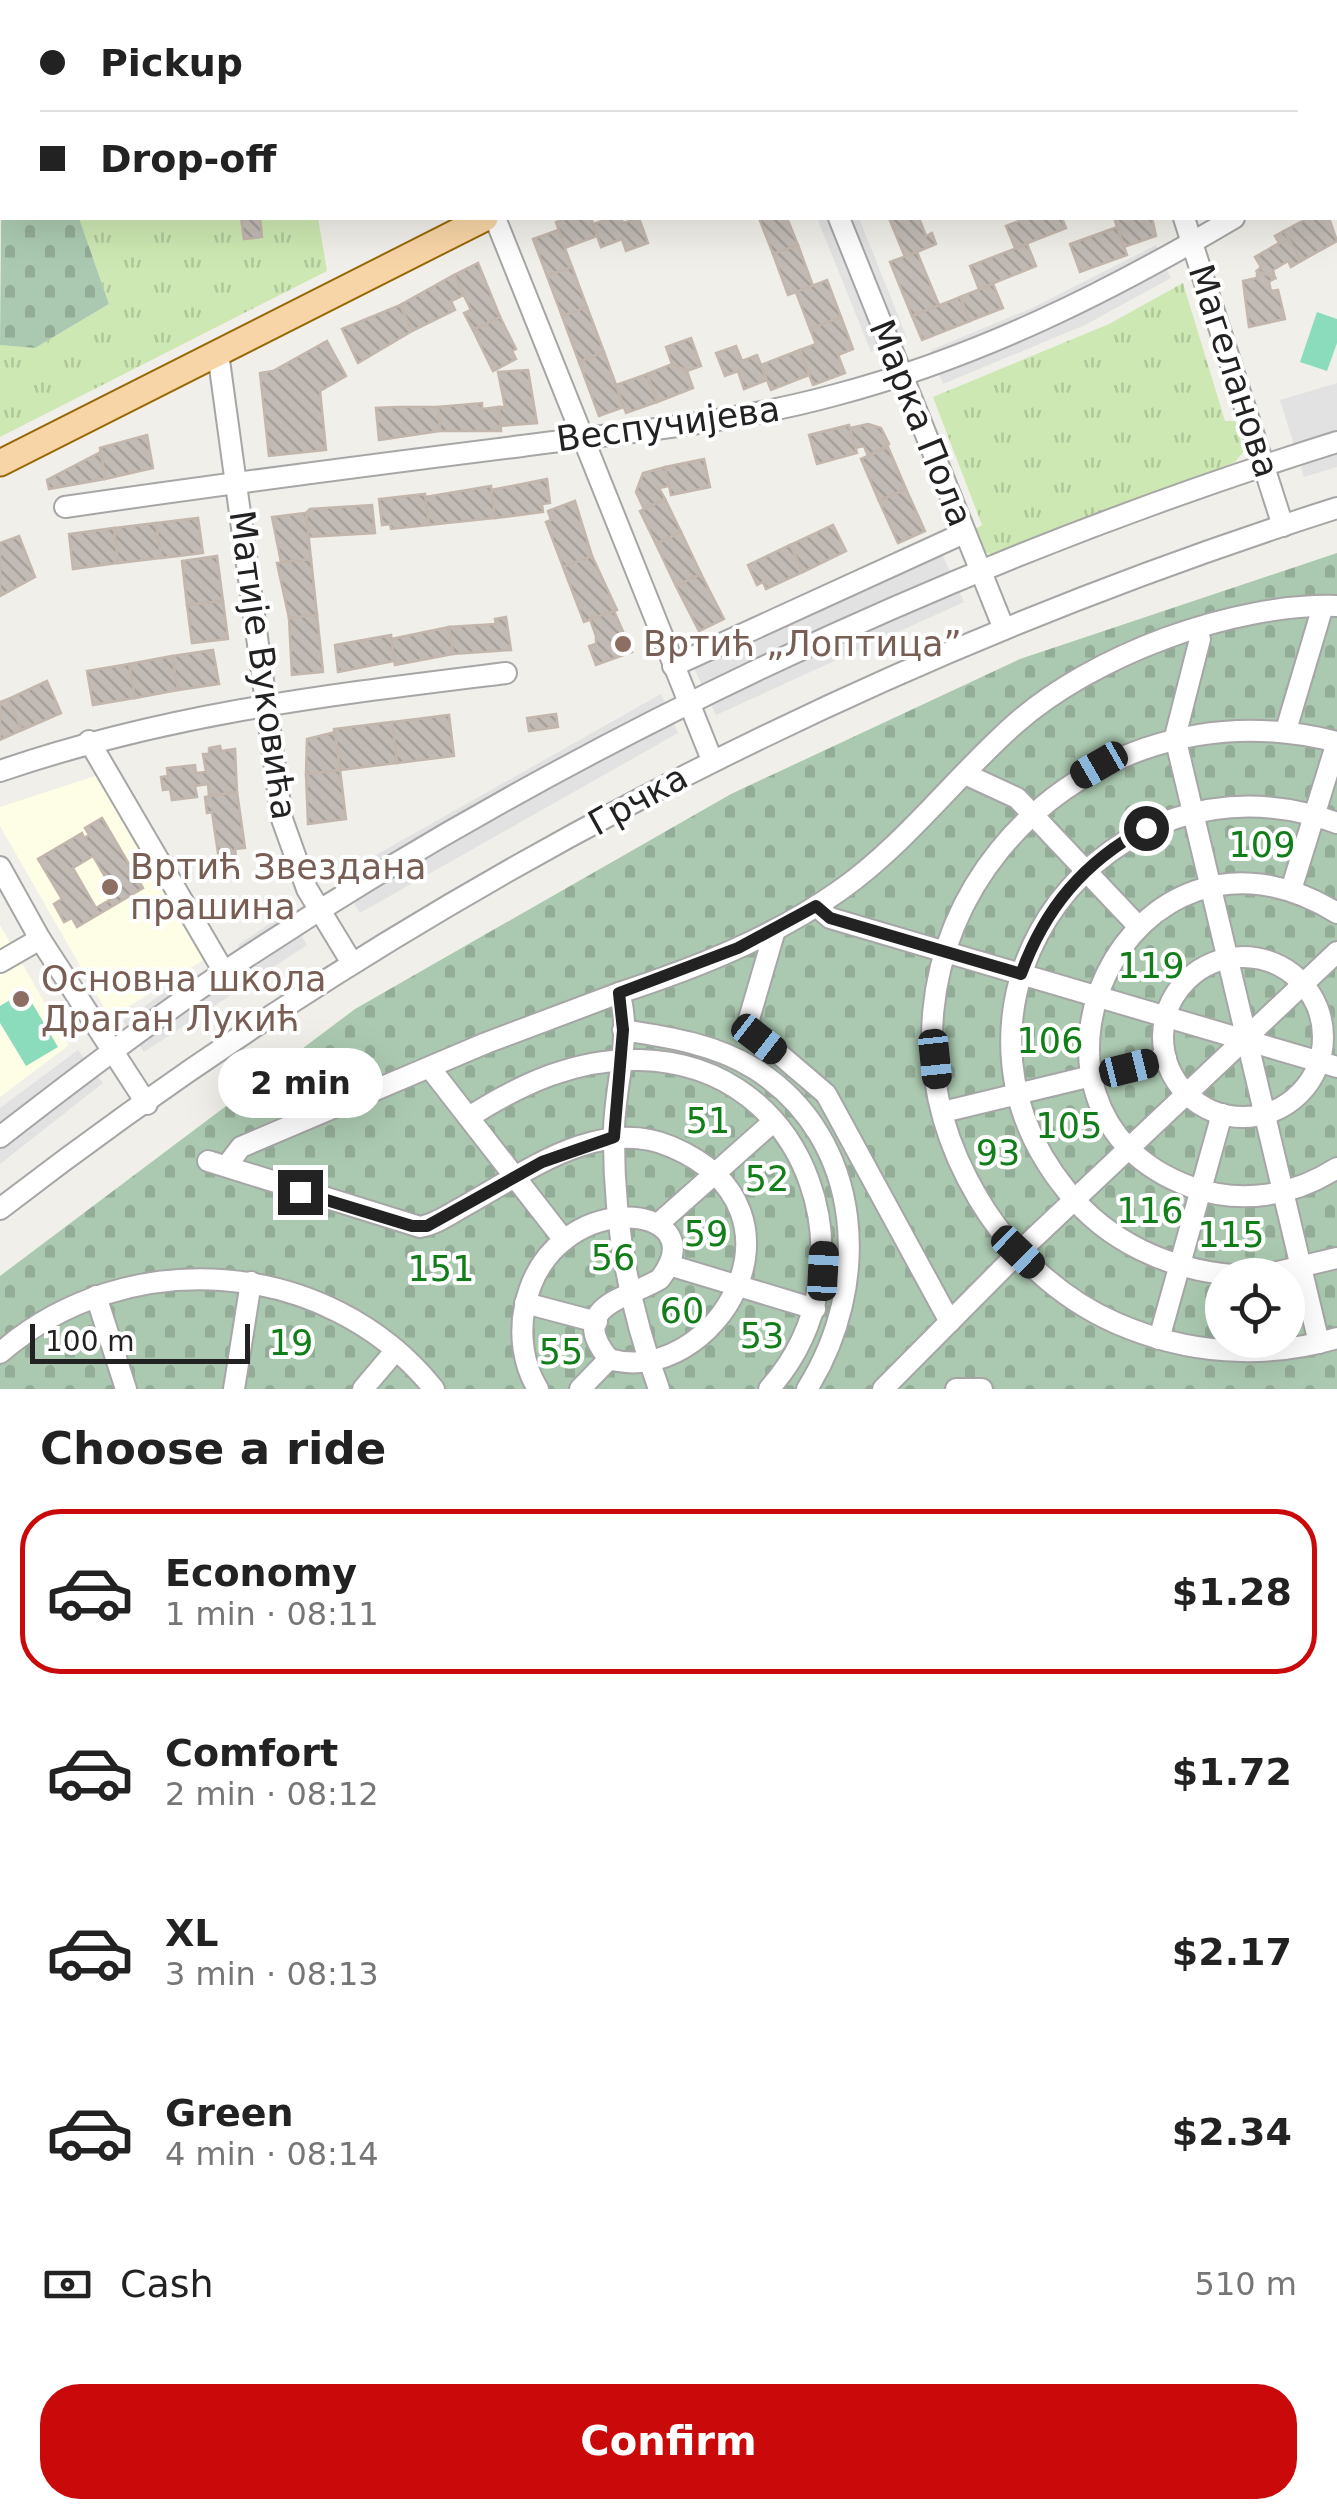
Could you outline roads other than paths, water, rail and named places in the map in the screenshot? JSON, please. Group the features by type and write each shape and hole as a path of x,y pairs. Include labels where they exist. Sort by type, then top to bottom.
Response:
{"main road":[{"path":"0,463 481,220"}],"street":[{"path":"496,220 712,760"},
{"name":"Марка Пола","path":"839,220 1004,629"},
{"name":"Магеланова","path":"1185,220 1283,526"},
{"name":"Веспучијева","path":"65,507 748,416 902,375 1058,315 1231,220"},
{"name":"Матије Вуковића","path":"218,353 282,819 319,912 352,963"},
{"path":"0,1137 224,972 541,782 688,706 980,570 1263,465 1337,442"},
{"name":"Грчка","path":"0,1209 352,963 712,760 1004,629 1142,574 1337,508"},
{"path":"672,666 964,533"},
{"path":"538,1389 525,1357 525,1303 539,1268 564,1240 618,1215 638,1215 658,1224 669,1242 669,1265 658,1281 606,1303 597,1322 598,1342 610,1360 651,1368 687,1354 712,1336 732,1311 748,1254 744,1221 732,1196 713,1174 666,1144 614,1137 562,1152 420,1227 236,1172 213,1161 430,1068 723,955 775,930 816,906 883,856 1016,724 1059,692 1100,669 1195,630 1258,610 1330,606 1286,730"},
{"path":"1195,630 1200,639 1174,737 1299,1258"},
{"path":"0,771 89,741 266,703 506,673"},
{"path":"1291,890 1337,742 1286,730 1240,728 1174,737 1099,765 1033,812 980,877 947,951 934,1032 943,1112 972,1187 1018,1252 1083,1305 1159,1339 1216,1351 1255,1352 1328,1341 1305,1278"},
{"path":"89,741 224,972"},
{"path":"965,774 1006,791 1033,812 1138,926"},
{"path":"1205,1270 1179,1266 1134,1247 1075,1201 1038,1150 1018,1095 1012,1032 1021,974 1046,918 1085,869 1146,828 1193,812 1242,805 1315,815 1337,823"},
{"path":"0,867 40,939 147,1104"},
{"path":"1337,913 1291,890 1250,883 1210,887 1171,902 1138,926 1112,958 1094,996 1089,1036 1093,1077 1108,1115 1132,1148 1164,1174 1200,1190 1243,1197 1284,1192 1337,1168"},
{"path":"816,906 830,918 1328,1064"},
{"path":"775,930 748,1019 750,1030 826,1094 950,1322"},
{"path":"0,962 40,939"},
{"path":"883,1389 1018,1252 1189,1096 1337,952"},
{"path":"1225,958 1268,960 1303,983 1322,1020 1328,1064 1293,1100 1265,1114 1222,1114 1189,1096 1166,1058 1165,1017 1187,980 1225,958"},
{"path":"619,993 623,1030 614,1137 618,1215 629,1292 659,1389"},
{"path":"623,1030 702,1045 754,1068 789,1098 826,1151 850,1221 850,1284 834,1340 807,1389"},
{"path":"943,1112 1166,1058"},
{"path":"468,1117 546,1076 620,1061 668,1063 710,1078 752,1101 798,1154 815,1195 824,1247 815,1309 798,1351 769,1389"},
{"path":"430,1068 564,1240"},
{"path":"1159,1339 1222,1114"},
{"path":"658,1224 773,1122"},
{"path":"1305,1269 1337,1258"},
{"path":"669,1265 815,1309"},
{"path":"0,1353 39,1324 96,1296 173,1279 251,1282 313,1300 396,1350 434,1389"},
{"path":"234,1389 251,1282"},
{"path":"96,1296 126,1389"},
{"path":"525,1303 597,1322"},
{"path":"363,1389 396,1350"},
{"path":"580,1389 610,1360"},
{"path":"956,1389 982,1389"}],"place":[{"name":"Вртић „Лоптица”","path":"623,644"},
{"name":"Вртић Звездана прашина","path":"110,887"},
{"name":"Основна школа Драган Лукић","path":"21,999"}],"park label":[{"name":"109","path":"1262,845"},
{"name":"119","path":"1151,966"},
{"name":"106","path":"1050,1041"},
{"name":"51","path":"708,1121"},
{"name":"105","path":"1069,1126"},
{"name":"93","path":"998,1153"},
{"name":"52","path":"767,1179"},
{"name":"116","path":"1150,1211"},
{"name":"59","path":"706,1234"},
{"name":"115","path":"1231,1235"},
{"name":"56","path":"613,1258"},
{"name":"151","path":"441,1269"},
{"name":"60","path":"682,1311"},
{"name":"53","path":"762,1336"},
{"name":"19","path":"291,1343"},
{"name":"55","path":"561,1352"}]}
